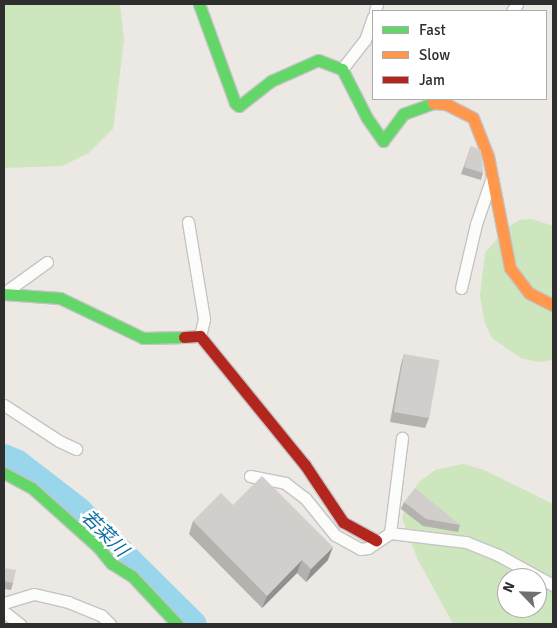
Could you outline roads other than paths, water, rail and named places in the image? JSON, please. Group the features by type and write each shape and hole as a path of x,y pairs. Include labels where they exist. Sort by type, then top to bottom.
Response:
{"street":[{"path":"198,4 235,102 239,106 271,81 298,66 318,60 342,69 367,118 383,141 397,120 417,107 431,103 452,102 473,118 488,156 510,268 528,293 553,305"},
{"path":"342,69 365,40 372,20"},
{"path":"461,288 476,224 492,177"},
{"path":"188,222 204,319 200,336"},
{"path":"4,294 47,262"},
{"path":"4,294 60,298 142,338 200,336"},
{"path":"200,336 305,465 343,522 376,540"},
{"path":"4,405 59,441 76,449"},
{"path":"390,534 402,438"},
{"path":"4,473 32,488 98,547 112,563 132,576 177,624"},
{"path":"250,476 285,483 305,498 328,528 345,542 360,549 368,548 376,540 390,534 466,542 500,556 553,585"},
{"path":"4,603 34,594 68,602 100,615 110,624"},
{"path":"4,612 20,624"}],"waterway":[{"name":"若菜川","path":"4,456 18,462 79,509 195,624"}]}
